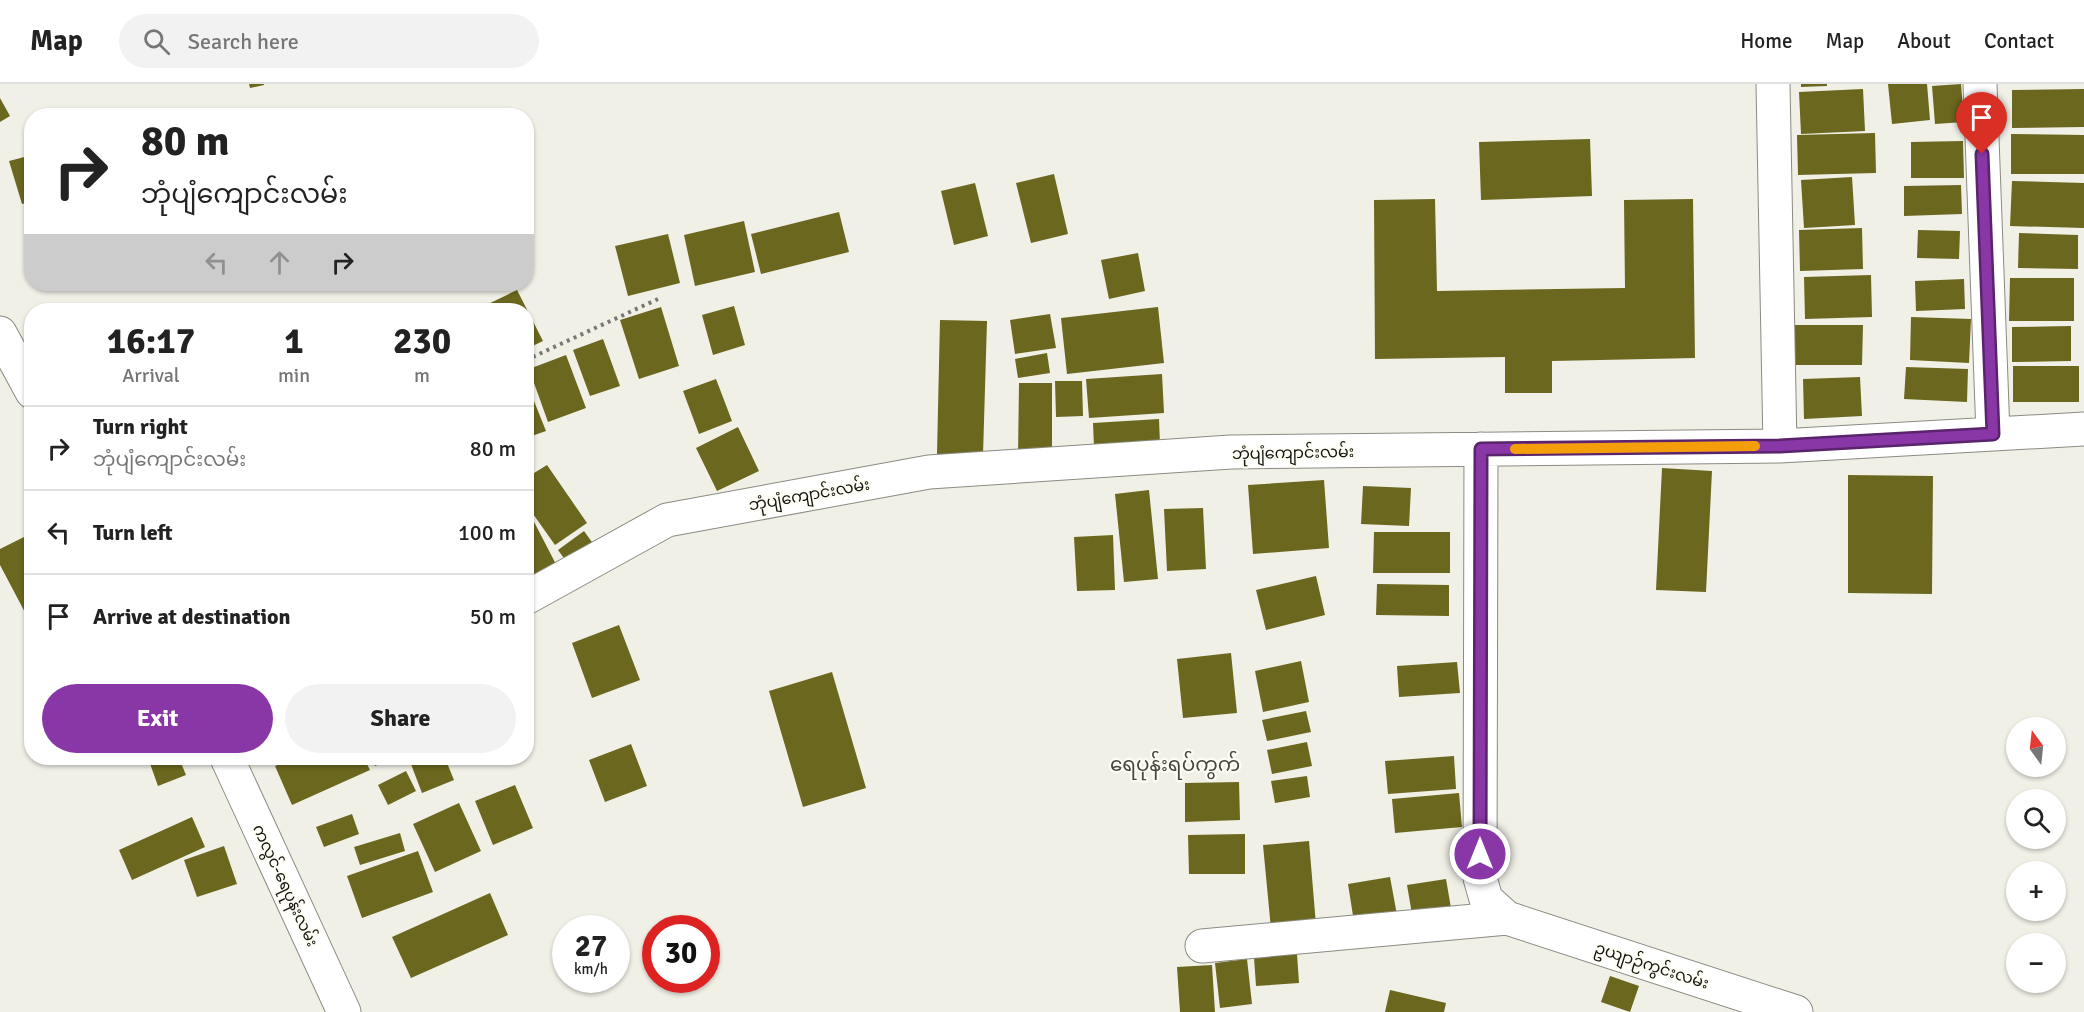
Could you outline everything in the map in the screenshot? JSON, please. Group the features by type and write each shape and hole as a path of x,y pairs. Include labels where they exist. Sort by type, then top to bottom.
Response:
{"street":[{"path":"1773,84 1780,446"},
{"path":"1980,84 1993,434"},
{"path":"0,333 24,377"},
{"name":"ဘုံပျံကျောင်းလမ်း","path":"534,594 667,520 929,472 1231,452 1780,446 2084,429"},
{"path":"1481,449 1480,878 1486,899 1507,918"},
{"name":"ကလွင်-ရေပုန်းလမ်း","path":"235,765 344,1012"},
{"path":"1202,946 1507,918"},
{"name":"ဥယျာဉ်ကွင်းလမ်း","path":"1507,918 1796,1012"}],"path":[{"path":"534,356 658,299"}],"building":[{"path":"249,84 264,84 264,85 250,88"},
{"path":"1801,84 1827,84 1827,86 1801,87"},
{"path":"1888,84 1927,84 1930,120 1892,124"},
{"path":"1961,84 1964,122 1935,124 1932,86"},
{"path":"1863,89 1865,131 1801,134 1799,92"},
{"path":"2084,89 2084,127 2012,128 2012,90"},
{"path":"0,98 10,116 0,122"},
{"path":"1875,133 1876,173 1798,175 1797,135"},
{"path":"2011,134 2084,135 2084,174 2011,174"},
{"path":"1590,139 1592,196 1481,200 1479,142"},
{"path":"1963,141 1964,178 1911,178 1911,142"},
{"path":"24,157 24,204 22,204 9,161"},
{"path":"1054,174 1068,234 1031,243 1016,183"},
{"path":"1852,177 1855,225 1804,228 1801,180"},
{"path":"2012,181 2084,183 2084,228 2010,226"},
{"path":"975,183 988,236 954,245 941,191"},
{"path":"1961,185 1962,214 1904,216 1904,186"},
{"path":"1435,199 1437,291 1625,288 1624,200 1693,199 1695,358 1552,361 1552,393 1505,393 1505,357 1375,359 1374,200"},
{"path":"839,212 849,252 761,274 751,234"},
{"path":"744,221 755,272 695,286 684,235"},
{"path":"1862,228 1863,269 1800,271 1799,230"},
{"path":"1918,230 1960,231 1959,259 1917,258"},
{"path":"2019,233 2078,235 2078,269 2018,268"},
{"path":"668,234 680,283 628,296 615,246"},
{"path":"1138,253 1145,291 1109,299 1101,260"},
{"path":"1871,275 1872,317 1805,319 1804,277"},
{"path":"2010,278 2074,278 2074,321 2009,321"},
{"path":"1964,279 1965,309 1916,311 1915,281"},
{"path":"518,291 524,303 490,303"},
{"path":"734,306 745,345 713,355 702,315"},
{"path":"661,307 679,366 639,379 620,320"},
{"path":"1158,307 1164,363 1067,374 1061,318"},
{"path":"1050,314 1056,348 1015,354 1010,320"},
{"path":"1911,317 1971,319 1969,363 1910,360"},
{"path":"940,320 987,321 983,455 937,454"},
{"path":"534,323 543,341 534,345"},
{"path":"1792,325 1863,325 1862,365 1791,365"},
{"path":"2071,326 2071,361 2012,362 2012,327"},
{"path":"603,339 620,386 590,396 573,350"},
{"path":"1047,353 1050,373 1018,378 1015,359"},
{"path":"566,355 586,408 548,422 534,383 534,367"},
{"path":"2013,366 2079,366 2079,402 2013,402"},
{"path":"1906,367 1968,369 1967,402 1904,399"},
{"path":"1162,374 1164,413 1089,418 1086,379"},
{"path":"1860,377 1862,416 1804,419 1803,379"},
{"path":"716,379 732,421 699,434 683,391"},
{"path":"1055,381 1082,381 1083,416 1056,417"},
{"path":"1019,383 1052,383 1052,456 1018,456"},
{"path":"534,401 546,431 534,435"},
{"path":"1159,419 1160,444 1094,448 1093,423"},
{"path":"738,427 759,471 717,491 696,448"},
{"path":"547,465 587,523 555,545 534,515 534,473"},
{"path":"1662,468 1712,471 1706,592 1656,590"},
{"path":"1848,475 1933,476 1932,594 1848,593"},
{"path":"1324,480 1329,548 1253,554 1248,485"},
{"path":"1363,486 1411,488 1409,526 1361,524"},
{"path":"1149,490 1158,579 1124,582 1115,494"},
{"path":"1203,508 1206,569 1167,571 1164,509"},
{"path":"534,522 559,570 534,582"},
{"path":"584,531 597,549 571,568 558,550"},
{"path":"1374,532 1450,532 1450,573 1373,573"},
{"path":"1113,535 1115,590 1077,591 1074,537"},
{"path":"24,537 24,611 0,565 0,549"},
{"path":"1316,576 1325,615 1266,630 1256,590"},
{"path":"1377,584 1449,585 1449,616 1376,615"},
{"path":"619,625 640,680 592,698 572,643"},
{"path":"1231,653 1237,713 1183,718 1177,659"},
{"path":"1301,661 1309,702 1263,712 1255,671"},
{"path":"1457,662 1460,693 1399,697 1397,666"},
{"path":"832,672 866,788 803,807 769,691"},
{"path":"1306,711 1311,732 1267,741 1262,720"},
{"path":"1307,742 1312,766 1272,774 1267,750"},
{"path":"631,744 647,786 605,802 589,760"},
{"path":"1454,756 1456,789 1388,794 1385,761"},
{"path":"150,765 182,765 186,775 158,786"},
{"path":"368,765 370,770 292,805 275,766"},
{"path":"411,765 448,765 454,780 422,793"},
{"path":"406,771 416,791 388,805 378,785"},
{"path":"1307,776 1310,797 1275,803 1271,781"},
{"path":"1239,782 1240,820 1185,822 1185,783"},
{"path":"515,785 533,828 493,845 475,801"},
{"path":"1459,793 1462,827 1395,833 1392,799"},
{"path":"459,803 481,851 435,872 413,824"},
{"path":"352,814 359,834 324,847 316,827"},
{"path":"192,817 205,847 132,880 119,850"},
{"path":"400,833 405,851 360,865 354,847"},
{"path":"1245,834 1245,874 1189,874 1188,835"},
{"path":"1309,841 1316,925 1271,929 1263,845"},
{"path":"224,846 237,884 197,897 184,860"},
{"path":"418,851 433,892 362,918 347,876"},
{"path":"1390,877 1397,915 1354,922 1348,884"},
{"path":"1446,879 1452,914 1413,920 1407,885"},
{"path":"490,893 508,935 411,978 392,937"},
{"path":"1297,954 1299,983 1256,986 1254,957"},
{"path":"1247,959 1252,1004 1220,1008 1215,963"},
{"path":"1212,965 1215,1012 1180,1012 1177,967"},
{"path":"1610,976 1639,986 1630,1012 1601,1002"},
{"path":"1390,990 1446,1003 1444,1012 1385,1012"}],"slow traffic":[{"path":"1515,449 1755,446"}],"district":[{"name":"ရေပုန်းရပ်ကွက်","path":"1175,764"}],"route":[{"path":"1480,854 1481,449 1780,446 1993,434 1982,154"}]}
